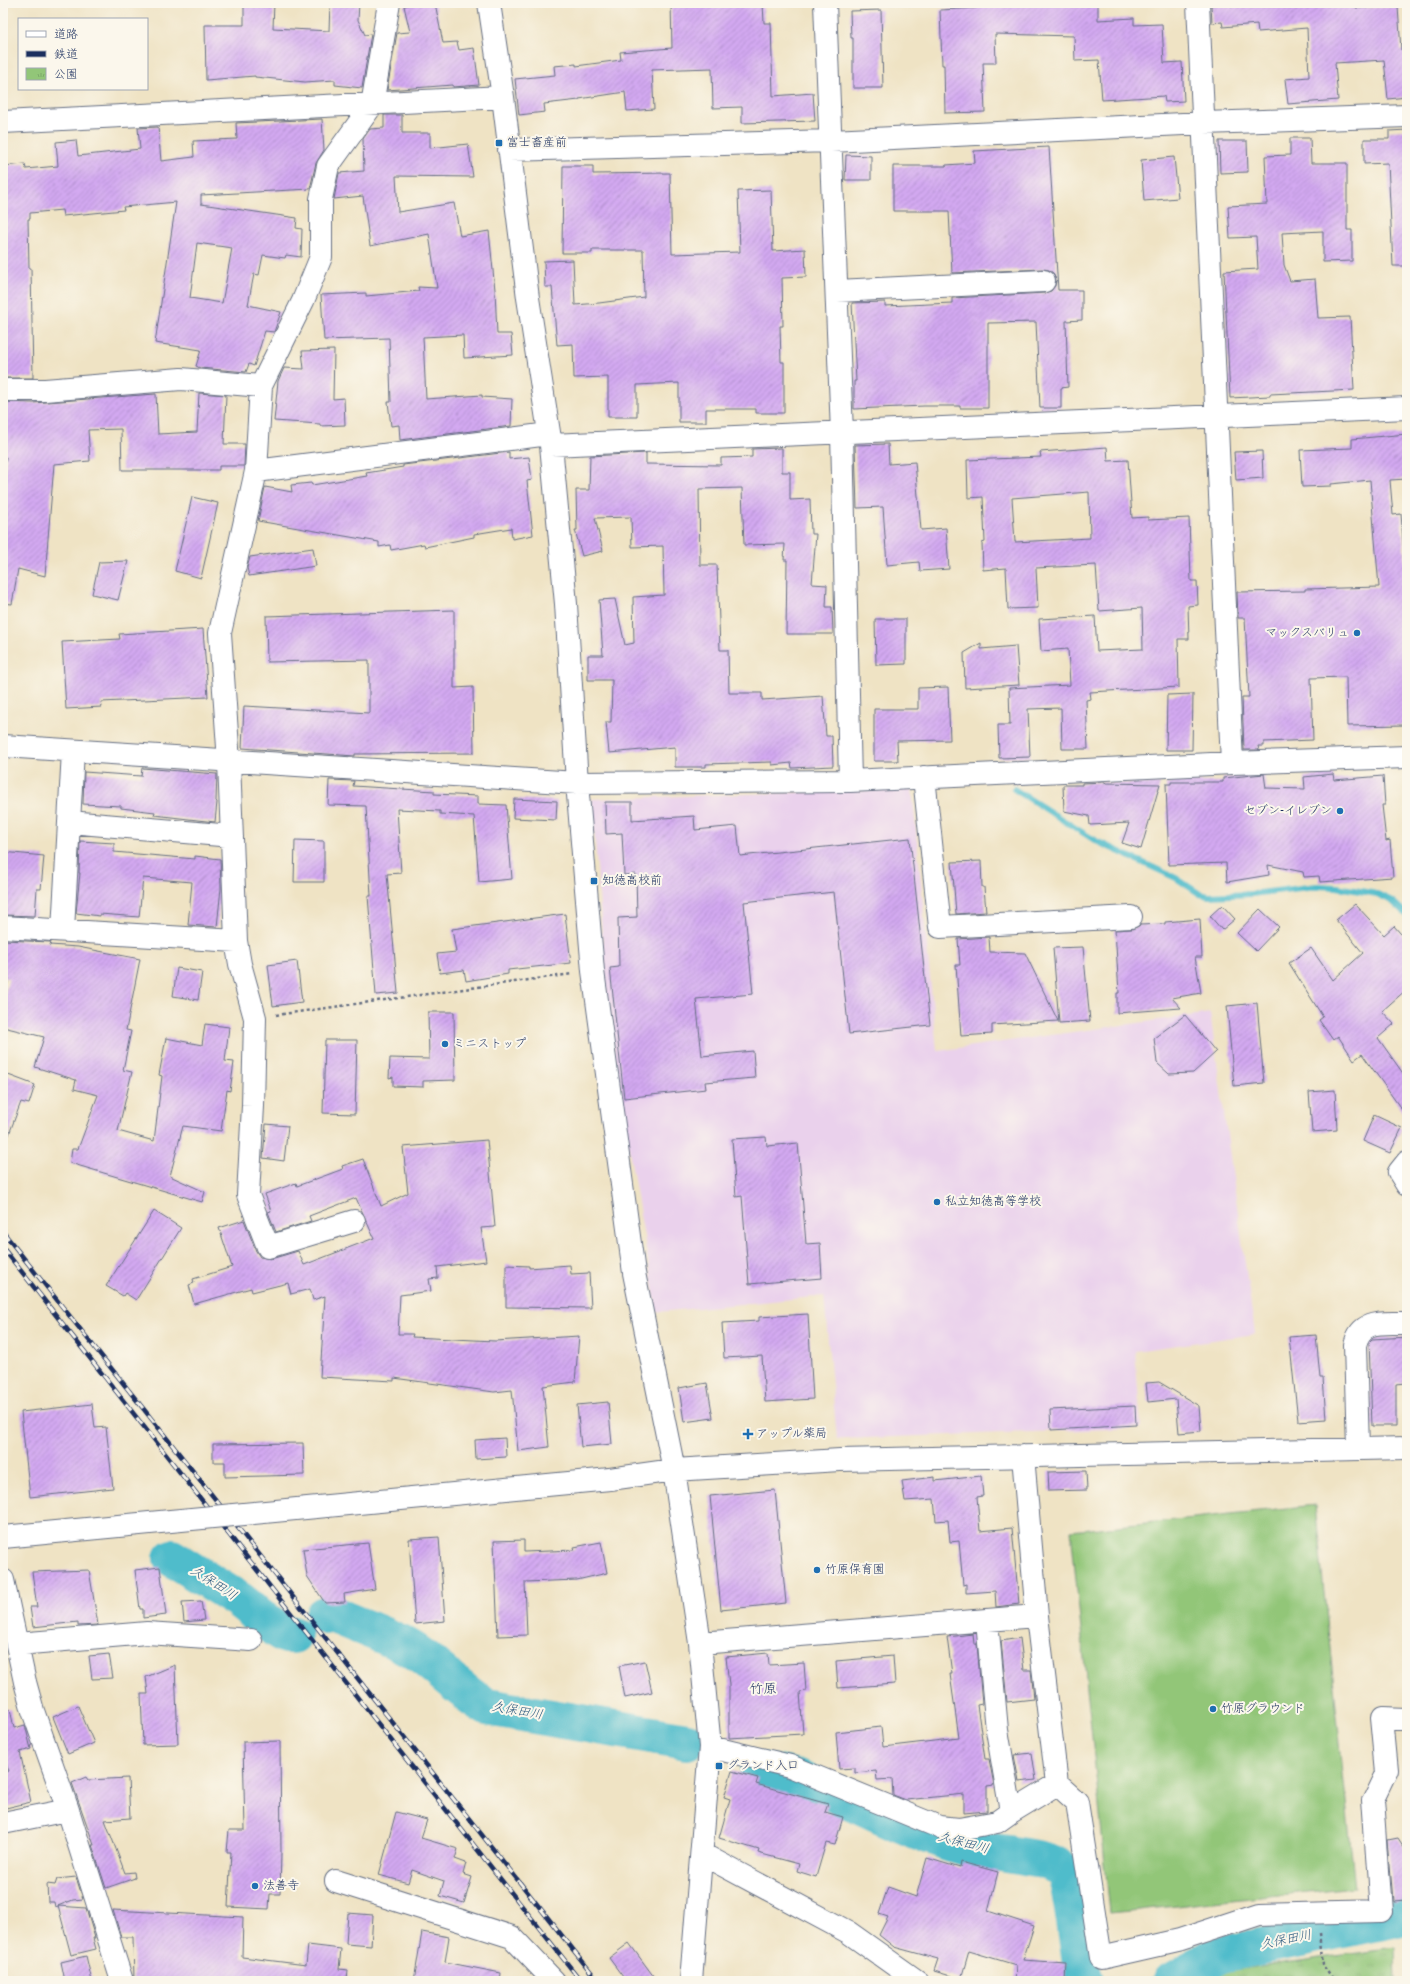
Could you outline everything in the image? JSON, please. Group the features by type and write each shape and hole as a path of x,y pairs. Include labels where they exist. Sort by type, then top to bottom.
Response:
{"street":[{"path":"354,1221 268,1247 248,1195 253,1106 255,1018 240,964 236,941 229,762 220,633 256,471 261,386 303,301 321,257 321,200 328,166 372,104 389,3"},
{"path":"488,3 503,97 528,298 550,440 566,604 577,783 593,971 634,1273 674,1470 700,1643 710,1747 691,1981"},
{"path":"825,3 842,433 850,781"},
{"path":"1198,3 1232,763"},
{"path":"3,122 503,97"},
{"path":"510,150 831,141 1204,123 1407,116"},
{"path":"837,291 1044,281"},
{"path":"3,390 45,390 181,379 261,386"},
{"path":"256,471 550,440 842,433 1407,408"},
{"path":"3,746 73,752 577,783 850,781 1232,763 1407,757"},
{"path":"63,930 73,752"},
{"path":"924,778 940,927 1131,917"},
{"path":"69,822 232,836"},
{"path":"3,927 236,941"},
{"path":"1407,1162 1398,1172 1407,1185"},
{"path":"1358,1448 1355,1345 1357,1334 1363,1328 1372,1325 1407,1323"},
{"path":"3,1536 610,1479 674,1470 840,1460 1407,1448"},
{"path":"1023,1456 1036,1616 1056,1784 1077,1802 1100,1958 1180,1940 1260,1914 1381,1910 1373,1800 1387,1771 1382,1720 1407,1720"},
{"path":"3,1580 33,1711 68,1810 122,1981"},
{"path":"700,1643 1036,1616"},
{"path":"987,1621 997,1730 1011,1812"},
{"path":"18,1644 147,1633 251,1640"},
{"path":"710,1747 790,1766 940,1827 959,1829 997,1822 1056,1784"},
{"path":"3,1823 68,1810"},
{"path":"702,1854 848,1932 917,1981"},
{"path":"336,1881 512,1937 554,1981"},
{"path":"531,1981 534,1959"}],"path":[{"path":"255,1018 593,971"},
{"path":"1317,1912 1324,1965 1335,1981"}],"shaded area":[{"name":"私立知徳高等学校","path":"912,789 937,1051 1210,1013 1255,1334 1135,1351 1141,1428 837,1439 824,1296 657,1312 622,1109 606,987 592,799"}],"green space":[{"name":"竹原グラウンド","path":"1315,1505 1355,1887 1110,1913 1071,1531"},
{"path":"1395,1948 1396,1981 1200,1981 1209,1973"}],"building":[{"path":"244,3 274,3 273,28 329,31 330,3 359,3 358,20 365,35 371,34 362,88 335,85 335,80 305,82 255,76 206,80 205,25 244,25"},
{"path":"415,3 435,3 443,43 457,42 459,50 474,48 479,85 453,87 453,85 387,90 397,33 410,32 404,6"},
{"path":"671,3 763,3 764,23 771,23 773,96 813,93 815,121 742,123 742,107 713,108 712,68 652,70 654,109 627,111 625,92 544,104 545,112 519,115 515,79 555,75 554,66 576,64 576,66 621,60 620,52 672,48"},
{"path":"977,3 1098,3 1098,20 1134,18 1134,25 1162,24 1164,63 1182,62 1184,101 1165,102 1164,96 1102,100 1099,60 1075,61 1074,36 995,34 996,63 983,63 985,112 945,113 944,65 942,65 940,10 977,8"},
{"path":"1231,3 1231,6 1269,3 1356,3 1356,8 1398,7 1401,50 1407,49 1407,97 1388,99 1384,60 1335,63 1338,100 1288,104 1285,79 1309,77 1307,28 1258,32 1257,24 1223,27 1222,22 1212,23 1211,5"},
{"path":"881,10 883,88 853,88 853,38 851,38 850,11"},
{"path":"384,115 402,115 402,133 430,133 430,148 468,144 473,177 396,176 398,212 454,203 460,236 489,231 495,290 497,334 511,334 513,355 464,358 463,335 423,337 426,399 482,395 482,397 512,399 511,426 400,440 399,425 391,426 388,402 391,402 389,338 324,340 321,295 366,293 366,296 419,291 418,287 437,288 429,234 370,246 363,196 334,199 339,173 364,171 363,139 370,129 384,128"},
{"path":"322,119 324,150 316,163 310,189 201,195 201,204 297,218 296,228 302,229 301,257 286,255 285,258 263,255 259,275 254,274 248,305 281,312 274,332 265,331 254,366 249,364 246,372 200,368 196,366 201,350 155,343 176,202 123,207 124,210 63,216 62,210 30,213 30,219 28,219 29,268 31,268 33,378 3,378 3,166 25,164 26,169 58,166 56,142 76,140 78,156 140,149 138,128 158,127 161,161 194,157 193,141 237,139 236,123","holes":["197,243 232,248 222,303 190,298"]},
{"path":"1407,130 1407,266 1393,266 1388,163 1364,164 1364,139 1389,139 1389,131"},
{"path":"1290,138 1310,138 1311,163 1347,163 1347,230 1352,230 1352,261 1323,262 1323,231 1282,233 1284,265 1290,281 1315,279 1318,318 1350,317 1354,390 1270,394 1270,396 1230,398 1224,271 1258,269 1256,237 1230,238 1228,206 1267,204 1265,156 1290,155"},
{"path":"1219,141 1247,141 1248,172 1220,173"},
{"path":"1049,147 1058,290 1082,290 1082,320 1066,321 1068,387 1061,388 1061,408 1040,408 1036,322 988,323 988,408 924,406 854,409 854,381 856,381 852,303 885,302 885,306 952,303 952,298 1045,293 1051,291 1055,286 1056,281 1054,274 1049,270 1043,269 952,273 949,211 893,211 893,166 946,166 975,163 974,151"},
{"path":"846,155 871,156 871,180 845,180"},
{"path":"1174,157 1178,198 1144,201 1141,160"},
{"path":"563,166 593,166 593,174 670,173 672,254 740,252 738,191 771,190 773,251 805,249 806,277 782,278 783,326 780,326 781,362 784,362 784,413 756,413 756,409 706,409 706,422 679,422 679,383 637,385 637,417 608,417 608,377 574,378 573,344 557,345 552,287 545,287 544,261 573,260 575,305 599,303 644,297 643,250 592,250 592,253 562,253"},
{"path":"334,350 333,399 344,398 345,425 320,426 320,424 274,421 278,381 284,368 304,369 302,351"},
{"path":"199,393 226,395 224,444 245,444 244,466 219,466 219,470 122,470 121,429 88,430 90,461 54,464 45,576 18,569 12,604 3,603 3,494 6,457 3,457 3,402 33,403 156,394 158,434 197,432"},
{"path":"1407,434 1407,479 1390,480 1393,515 1401,514 1407,591 1407,725 1347,726 1346,677 1311,678 1313,740 1264,742 1264,746 1258,746 1259,750 1244,750 1242,697 1249,697 1245,618 1238,618 1237,592 1305,591 1305,589 1379,587 1370,480 1331,484 1331,486 1302,487 1300,450 1352,448 1352,439"},
{"path":"888,444 889,464 915,462 921,530 946,528 949,569 920,571 919,562 887,565 883,507 857,508 855,445"},
{"path":"1107,447 1108,461 1128,460 1132,518 1148,517 1148,520 1189,518 1191,581 1197,581 1198,605 1188,606 1189,639 1178,639 1179,687 1090,692 1091,699 1086,700 1088,749 1062,749 1061,708 1028,709 1030,757 999,758 998,725 1010,725 1009,688 1070,685 1068,649 1041,651 1039,619 1095,616 1097,651 1143,649 1142,608 1099,611 1096,565 1036,568 1038,608 1008,609 1006,568 983,570 982,543 985,542 983,497 968,498 967,460 1041,457 1040,452","holes":["1089,492 1090,538 1015,542 1012,498"]},
{"path":"782,448 782,472 790,472 790,500 810,499 811,534 816,534 812,584 827,585 826,607 832,607 833,634 786,634 787,560 784,560 785,544 744,545 742,488 699,489 700,565 717,565 720,650 728,650 729,693 762,693 762,700 823,696 826,736 832,736 833,766 792,768 791,763 772,765 772,762 706,764 706,767 675,767 675,747 609,753 606,722 611,722 612,680 588,680 588,655 603,655 599,600 615,599 625,645 634,643 633,597 664,595 663,546 632,547 631,517 595,518 603,551 582,556 575,530 577,530 576,490 589,490 590,456 646,453 646,464 721,465 721,458 752,457 752,449"},
{"path":"1262,451 1263,478 1236,480 1234,452"},
{"path":"509,452 509,459 529,457 532,480 527,481 533,535 512,539 511,528 474,534 474,537 425,547 424,544 391,550 390,545 379,547 379,542 258,521 265,487 292,492 291,485 311,483 312,485 367,476 366,473 403,467 403,465"},
{"path":"192,497 218,503 201,578 175,571"},
{"path":"313,548 316,566 249,576 247,568 250,557"},
{"path":"128,561 118,600 92,594 99,562"},
{"path":"454,610 454,688 473,687 474,753 355,754 355,756 242,748 244,706 369,713 369,660 267,662 266,616"},
{"path":"875,619 906,619 906,664 876,665"},
{"path":"203,629 208,697 101,702 102,707 66,709 62,642 120,639 119,634"},
{"path":"981,643 981,649 1016,646 1019,685 965,688 964,653"},
{"path":"948,687 950,740 897,741 898,761 874,761 874,709 918,709 918,688"},
{"path":"1193,694 1192,750 1166,750 1167,695"},
{"path":"142,768 217,774 215,822 154,815 155,812 121,808 121,806 83,804 84,772 141,776"},
{"path":"1264,774 1266,788 1305,789 1304,777 1333,774 1334,780 1383,776 1385,805 1382,805 1386,841 1390,840 1393,877 1320,882 1319,876 1304,877 1303,872 1268,865 1269,875 1227,882 1226,863 1169,865 1166,784 1171,784 1171,782 1223,782 1223,778"},
{"path":"329,780 354,781 353,786 434,791 434,794 478,796 478,804 506,805 512,879 479,882 474,816 440,814 440,811 397,809 401,873 387,874 398,993 376,995 368,896 371,896 366,806 328,805"},
{"path":"1105,782 1160,784 1141,849 1122,843 1129,823 1090,825 1089,816 1064,811 1063,785 1082,785 1082,783"},
{"path":"514,799 557,801 556,820 513,818"},
{"path":"605,802 632,802 632,820 694,816 695,830 737,826 740,856 910,838 930,1025 849,1034 834,892 744,902 753,994 696,999 702,1056 753,1051 755,1078 705,1082 706,1089 624,1098 610,968 619,967 618,918 637,917 636,874 624,875 622,833 606,834"},
{"path":"295,840 324,841 324,882 294,882"},
{"path":"80,841 114,843 114,852 195,859 195,856 220,859 221,888 217,927 188,925 192,882 143,878 139,917 100,914 100,916 76,913 80,873"},
{"path":"3,852 44,856 41,889 37,889 35,916 3,915"},
{"path":"981,861 982,887 984,887 986,912 956,914 952,862"},
{"path":"1355,904 1384,935 1394,926 1407,941 1407,989 1382,1011 1394,1024 1378,1038 1407,1079 1407,1117 1362,1054 1354,1060 1338,1036 1333,1040 1319,1020 1323,1017 1289,963 1311,948 1333,980 1363,953 1336,920"},
{"path":"1222,905 1235,919 1222,930 1210,916"},
{"path":"1260,909 1279,927 1256,951 1237,933"},
{"path":"565,914 571,963 508,970 508,974 466,981 464,970 440,973 437,954 456,952 452,929"},
{"path":"1200,919 1202,957 1195,957 1201,993 1172,998 1181,1008 1117,1013 1117,993 1119,993 1115,930 1132,929 1140,925 1165,924 1165,922"},
{"path":"989,937 990,952 1025,953 1058,1021 992,1025 992,1034 961,1036 956,965 960,965 958,939"},
{"path":"3,940 51,942 50,945 78,947 140,959 126,1030 131,1031 123,1070 132,1072 118,1131 154,1141 162,1076 159,1075 166,1038 202,1045 205,1024 229,1027 225,1061 234,1062 230,1091 227,1090 221,1131 183,1126 170,1176 205,1192 202,1202 70,1163 72,1149 78,1149 98,1095 74,1089 76,1080 35,1067 44,1037 3,1027 3,1001 9,978 3,978"},
{"path":"1083,947 1090,1021 1059,1023 1053,948"},
{"path":"297,961 302,1002 273,1006 268,965"},
{"path":"177,968 202,972 198,1000 173,996"},
{"path":"1257,1003 1264,1083 1234,1086 1227,1006"},
{"path":"428,1012 454,1012 455,1080 423,1081 423,1087 393,1086 393,1077 389,1078 390,1058 429,1059"},
{"path":"1185,1015 1216,1052 1193,1073 1169,1074 1157,1063 1154,1038"},
{"path":"325,1040 357,1040 355,1114 323,1113"},
{"path":"3,1073 35,1085 29,1104 21,1102 5,1145 3,1145"},
{"path":"1335,1090 1337,1130 1312,1132 1309,1092"},
{"path":"1374,1115 1402,1128 1390,1153 1363,1141"},
{"path":"266,1124 288,1126 284,1161 263,1158"},
{"path":"766,1137 767,1146 798,1143 806,1244 820,1243 822,1278 749,1284 742,1196 736,1197 732,1139"},
{"path":"487,1140 495,1227 481,1228 486,1261 437,1267 438,1278 429,1279 431,1291 400,1295 398,1334 413,1334 412,1337 495,1341 579,1336 575,1382 543,1386 549,1447 518,1451 512,1390 494,1392 394,1378 394,1381 320,1377 325,1296 313,1300 310,1289 291,1294 288,1283 252,1292 251,1288 194,1304 189,1285 194,1283 193,1279 232,1267 219,1228 244,1220 256,1251 260,1257 271,1259 298,1251 304,1265 374,1238 356,1198 309,1216 311,1221 276,1232 268,1212 271,1211 265,1194 296,1183 297,1186 343,1169 342,1166 363,1159 381,1206 408,1193 403,1147"},
{"path":"154,1211 181,1228 136,1300 125,1293 123,1296 106,1286"},
{"path":"506,1265 529,1266 529,1268 570,1265 571,1274 589,1273 591,1308 506,1307"},
{"path":"808,1314 813,1399 765,1402 762,1356 724,1358 722,1323 759,1321 759,1317"},
{"path":"1316,1335 1320,1378 1323,1378 1326,1419 1298,1421 1289,1337"},
{"path":"1407,1337 1407,1383 1396,1384 1396,1426 1372,1426 1369,1342 1372,1339"},
{"path":"1159,1382 1199,1406 1201,1431 1179,1433 1176,1399 1148,1402 1146,1383"},
{"path":"707,1383 713,1418 684,1422 679,1388"},
{"path":"608,1402 612,1444 581,1447 577,1405"},
{"path":"92,1404 95,1428 106,1427 113,1488 30,1497 21,1412"},
{"path":"1135,1406 1136,1425 1051,1430 1050,1410"},
{"path":"505,1438 506,1457 476,1459 475,1440"},
{"path":"303,1443 304,1475 225,1477 225,1462 213,1462 213,1444"},
{"path":"1086,1471 1087,1490 1049,1491 1048,1472"},
{"path":"981,1476 983,1496 977,1497 980,1531 1012,1528 1019,1604 996,1607 995,1591 966,1593 966,1584 963,1585 959,1541 950,1542 948,1520 936,1521 934,1499 905,1501 902,1481 935,1477 935,1481"},
{"path":"775,1490 786,1603 721,1610 710,1496"},
{"path":"439,1537 445,1621 415,1624 409,1539"},
{"path":"524,1540 524,1552 575,1550 574,1547 601,1542 607,1573 577,1580 525,1582 527,1635 498,1636 494,1541"},
{"path":"368,1543 375,1589 344,1594 345,1602 325,1603 307,1576 303,1549"},
{"path":"160,1567 166,1615 143,1618 143,1609 140,1609 135,1570"},
{"path":"89,1570 98,1625 78,1626 78,1622 33,1627 30,1607 37,1607 32,1572"},
{"path":"201,1601 204,1620 184,1622 182,1602"},
{"path":"973,1634 974,1644 977,1644 982,1704 977,1705 985,1759 989,1759 994,1785 987,1786 987,1811 964,1813 964,1794 906,1800 893,1795 892,1779 877,1780 876,1771 855,1773 855,1768 839,1769 836,1732 881,1727 883,1747 959,1738 950,1674 952,1674 947,1637"},
{"path":"1020,1638 1024,1670 1031,1670 1034,1699 1007,1702 1001,1641"},
{"path":"768,1653 769,1665 804,1663 806,1691 800,1692 803,1734 729,1738 729,1685 726,1657"},
{"path":"109,1654 113,1678 92,1679 89,1656"},
{"path":"893,1656 895,1684 838,1688 836,1661"},
{"path":"645,1661 652,1692 625,1698 619,1666"},
{"path":"175,1665 178,1744 143,1745 141,1694 148,1694 146,1677"},
{"path":"78,1706 94,1743 68,1754 53,1717"},
{"path":"10,1709 14,1728 25,1725 31,1749 20,1752 31,1802 6,1808 3,1796 3,1773 9,1771 3,1757 3,1710"},
{"path":"280,1741 280,1894 270,1894 269,1909 228,1907 231,1852 227,1852 229,1830 245,1830 243,1742"},
{"path":"1032,1753 1036,1780 1019,1782 1014,1755"},
{"path":"732,1771 758,1778 756,1784 828,1804 825,1812 843,1817 835,1845 826,1843 816,1877 797,1871 799,1864 758,1853 759,1850 719,1838 730,1799 724,1797"},
{"path":"86,1777 88,1780 128,1778 130,1818 105,1820 125,1873 134,1872 135,1878 106,1888 92,1845 94,1845 72,1783"},
{"path":"396,1812 427,1820 421,1838 458,1849 455,1859 466,1863 463,1874 472,1877 464,1903 440,1896 444,1881 412,1870 408,1883 379,1875"},
{"path":"1398,1838 1407,1852 1407,1900 1393,1901 1388,1840"},
{"path":"927,1858 960,1868 961,1862 998,1872 988,1911 1034,1926 1023,1960 1066,1963 1065,1981 1015,1981 1016,1965 969,1951 961,1979 934,1971 938,1959 894,1947 879,1935 888,1917 879,1914 888,1887 916,1897"},
{"path":"76,1877 83,1899 73,1900 55,1907 54,1902 48,1902 47,1884 55,1885 57,1879"},
{"path":"58,1906 86,1908 95,1938 93,1938 96,1949 71,1955"},
{"path":"113,1910 243,1917 242,1957 306,1965 308,1945 341,1949 339,1969 348,1970 347,1981 134,1981 133,1937 121,1937"},
{"path":"348,1913 373,1915 371,1946 346,1944"},
{"path":"422,1932 449,1937 445,1962 501,1973 500,1981 414,1981"},
{"path":"629,1943 657,1981 626,1981 609,1958"},
{"path":"86,1956 92,1981 65,1981 61,1962"}],"waterway":[{"path":"1014,789 1096,841 1176,878 1200,894 1209,896 1251,894 1317,886 1337,887 1377,894 1392,901 1407,915"},
{"name":"久保田川","path":"172,1558 239,1600 277,1630 285,1635 293,1635"},
{"name":"久保田川","path":"324,1615 331,1614 411,1649 467,1694 487,1707 687,1741"},
{"name":"久保田川","path":"759,1771 792,1777 814,1785 898,1823 964,1847 1032,1858 1057,1865 1063,1870 1069,1887 1082,1971 1085,1981"},
{"name":"久保田川","path":"1172,1981 1222,1954 1407,1916"}],"railway":[{"path":"3,1232 598,1981"},
{"path":"3,1248 581,1981"}],"place":[{"name":"富士畜産前","path":"499,143"},
{"name":"マックスバリュ","path":"1357,633"},
{"name":"セブン-イレブン","path":"1340,811"},
{"name":"知徳高校前","path":"594,881"},
{"name":"ミニストップ","path":"445,1044"},
{"name":"私立知徳高等学校","path":"937,1202"},
{"name":"アップル薬局","path":"748,1434"},
{"name":"竹原保育園","path":"817,1570"},
{"name":"竹原グラウンド","path":"1213,1709"},
{"name":"グランド入口","path":"719,1766"},
{"name":"法善寺","path":"255,1886"}],"district":[{"name":"竹原","path":"763,1690"}]}
